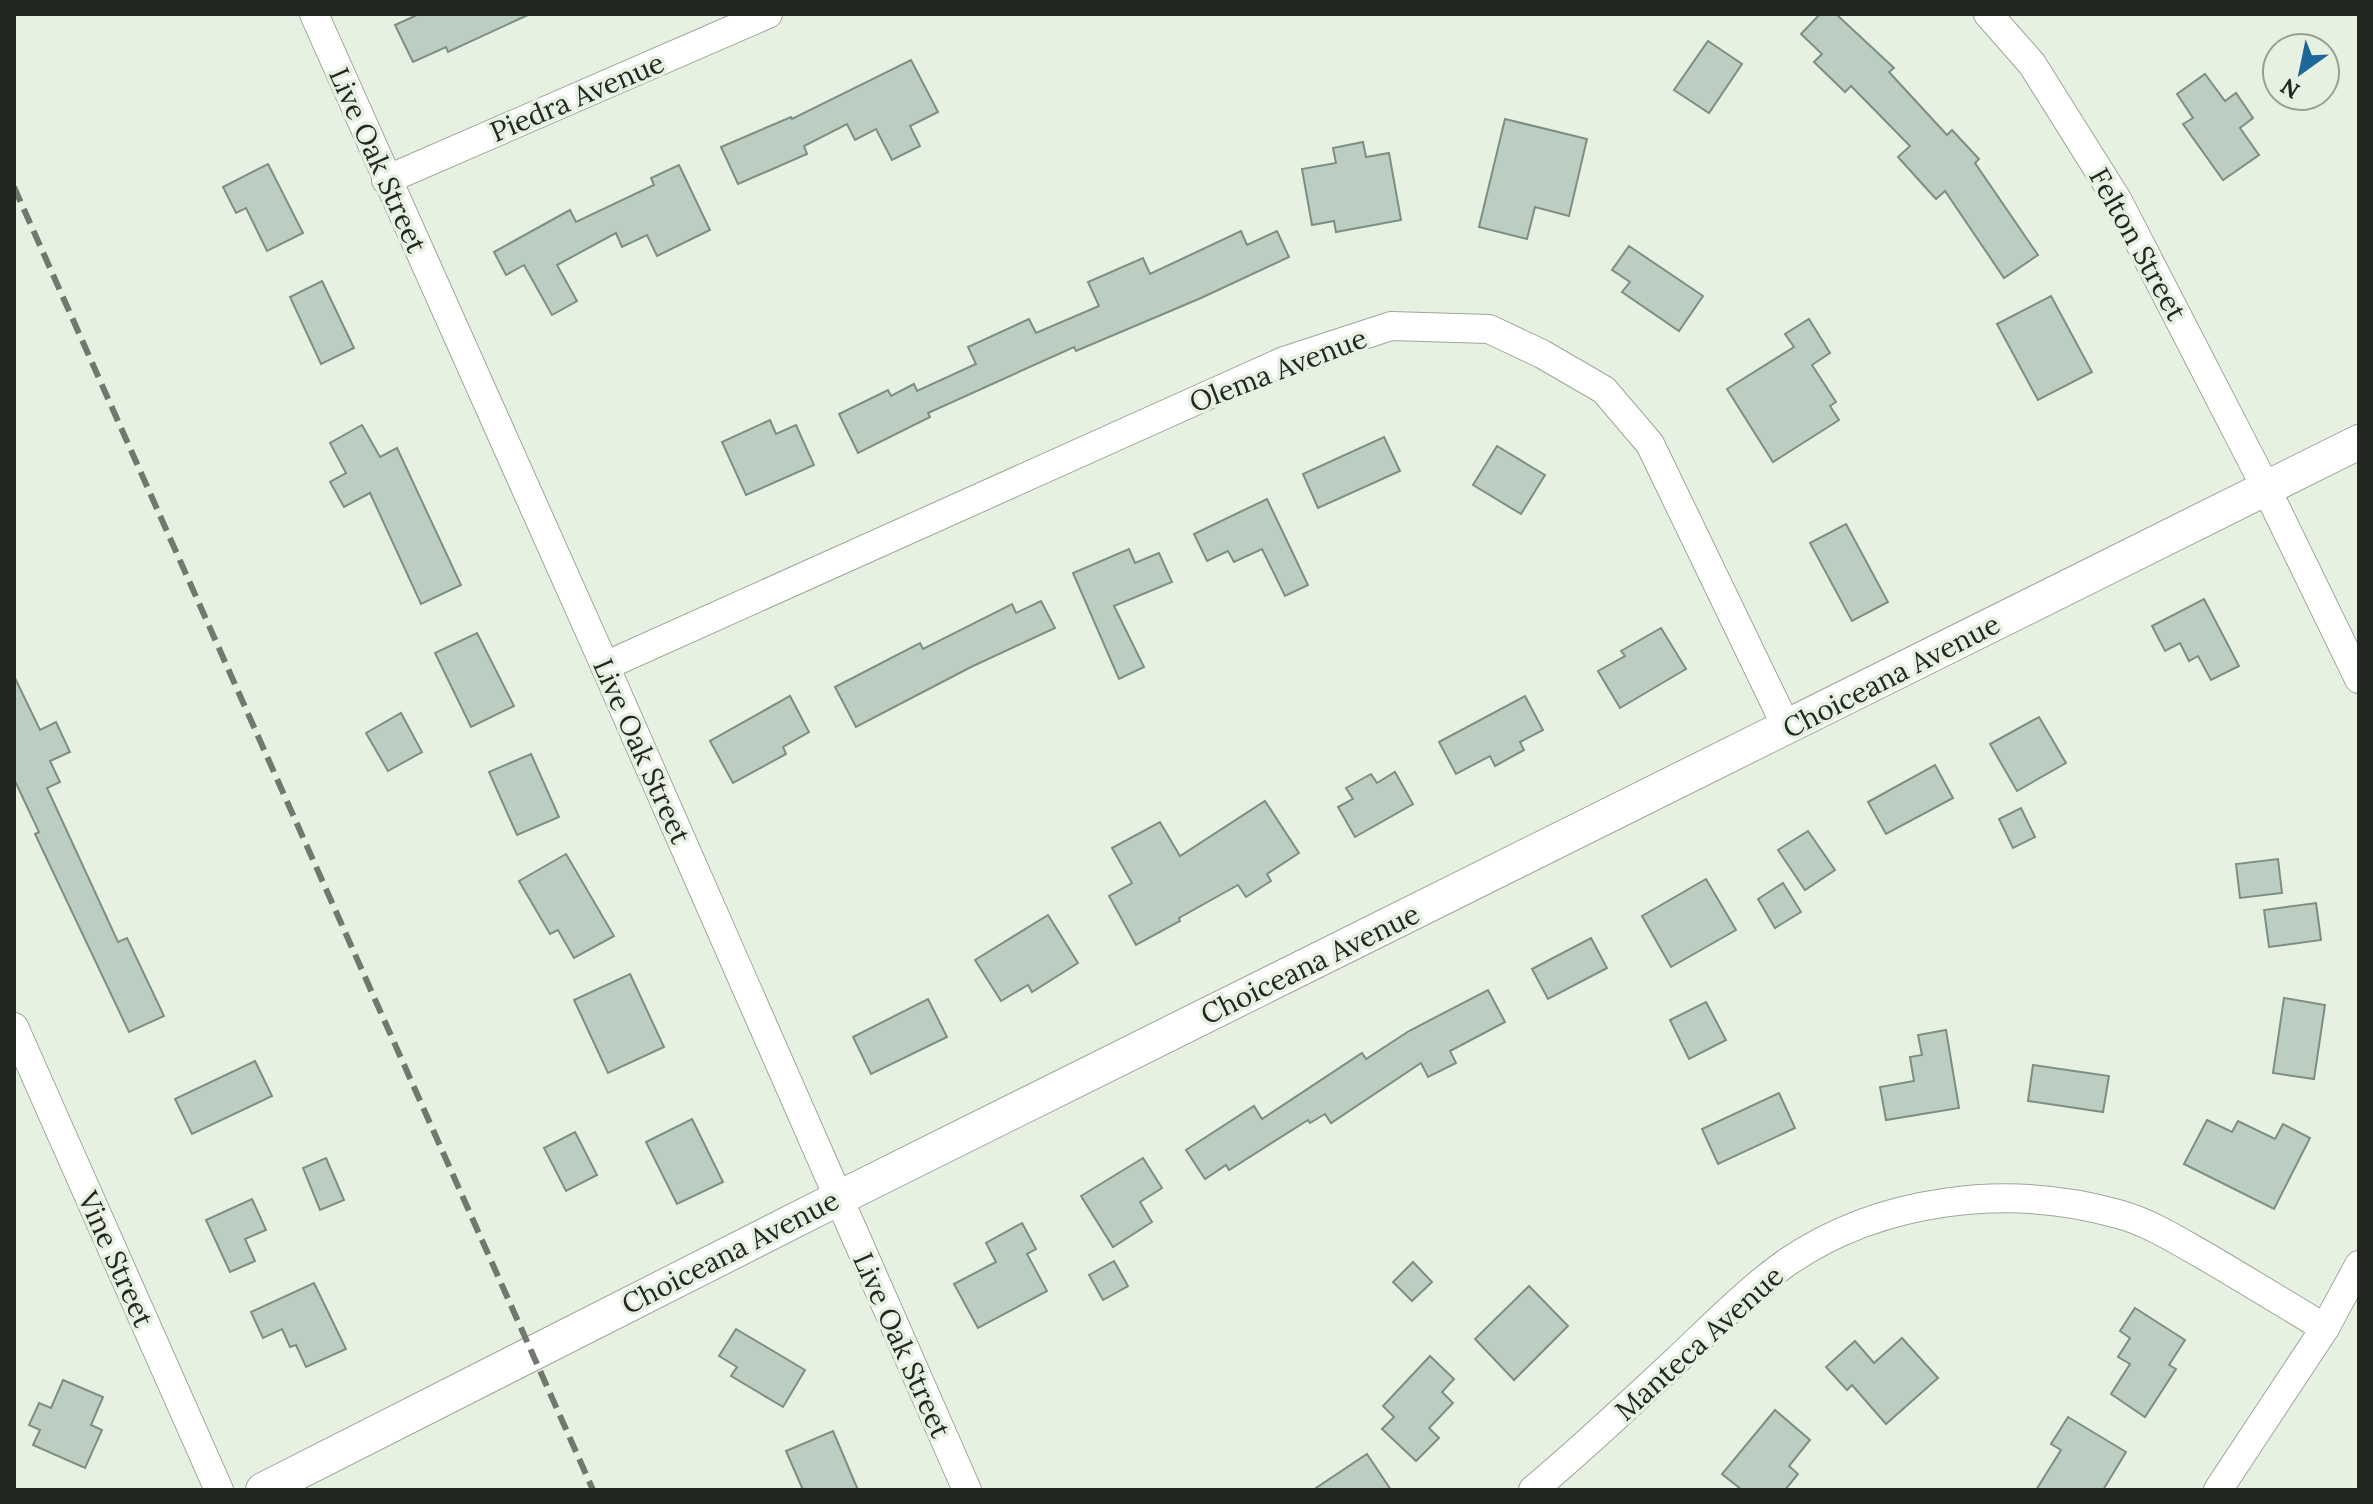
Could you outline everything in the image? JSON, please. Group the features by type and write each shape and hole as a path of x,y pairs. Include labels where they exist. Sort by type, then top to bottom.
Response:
{"street":[{"name":"Live Oak Street","path":"314,14 967,1490"},
{"name":"Piedra Avenue","path":"386,180 768,14"},
{"name":"Felton Street","path":"1988,14 2032,64 2118,201 2266,488 2359,679"},
{"name":"Olema Avenue","path":"605,666 1284,361 1391,326 1489,329 1542,354 1604,390 1650,444 1787,728"},
{"name":"Choiceana Avenue","path":"263,1490 837,1199 2359,442"},
{"name":"Vine Street","path":"14,1027 219,1490"},
{"name":"Manteca Avenue","path":"1533,1490 1589,1443 1723,1316 1787,1263 1855,1225 1947,1201 2001,1198 2041,1201 2120,1214 2173,1238 2325,1328"},
{"path":"2218,1490 2325,1328 2359,1265"}],"building":[{"path":"419,14 530,14 448,52 446,47 413,62 395,25"},
{"path":"1820,14 1836,14 1894,68 1889,72 1947,135 1952,130 1979,159 1975,163 2038,255 2004,278 1945,191 1936,199 1898,157 1910,146 1851,86 1845,92 1814,62 1822,54 1801,34"},
{"path":"1708,41 1742,64 1709,113 1674,90"},
{"path":"911,60 938,112 910,126 920,146 892,160 876,129 855,140 847,124 804,146 807,154 738,184 721,147 792,119"},
{"path":"2205,74 2225,101 2236,93 2253,118 2240,128 2259,155 2223,180 2183,124 2193,118 2177,94"},
{"path":"1505,119 1587,139 1569,216 1535,207 1527,239 1479,227"},
{"path":"1363,142 1366,157 1389,153 1401,220 1336,232 1334,221 1312,225 1302,169 1336,163 1333,148"},
{"path":"268,164 303,233 267,251 246,208 236,213 223,187"},
{"path":"679,165 710,230 657,256 647,235 622,247 616,233 557,265 577,301 552,315 524,265 506,275 494,252 570,210 576,222 654,185 651,178"},
{"path":"1241,231 1247,245 1277,231 1289,257 1201,298 1076,351 1074,347 928,413 930,417 858,453 839,414 888,390 891,396 914,384 917,391 976,364 968,347 1029,319 1036,333 1099,306 1088,282 1143,258 1150,274"},
{"path":"1629,246 1703,296 1679,331 1622,292 1630,282 1612,270"},
{"path":"322,281 354,348 321,364 290,297"},
{"path":"2051,296 2092,372 2038,400 1997,324"},
{"path":"1809,319 1830,353 1812,365 1836,402 1830,406 1839,420 1773,462 1727,389 1794,347 1785,334"},
{"path":"770,420 776,434 796,425 814,465 746,495 722,442"},
{"path":"362,425 380,457 397,448 461,585 421,604 370,493 344,507 330,482 346,473 330,443"},
{"path":"1384,437 1400,471 1318,508 1303,474"},
{"path":"1497,446 1545,475 1521,514 1473,485"},
{"path":"1267,499 1308,585 1285,596 1262,549 1234,562 1228,551 1207,561 1194,534"},
{"path":"1846,524 1888,602 1852,621 1810,543"},
{"path":"1129,549 1135,563 1159,553 1172,582 1114,606 1144,667 1119,679 1073,573"},
{"path":"2204,599 2239,666 2211,680 2198,656 2189,661 2180,643 2165,651 2152,626"},
{"path":"1041,601 1055,628 971,667 856,727 835,687 920,643 923,649 1012,604 1016,613"},
{"path":"1661,628 1686,669 1620,708 1598,671 1625,656 1621,651"},
{"path":"477,633 514,706 471,727 435,653"},
{"path":"14,676 40,730 56,722 70,752 50,761 60,782 47,788 118,942 127,938 164,1016 129,1032 35,834 39,832 14,779"},
{"path":"790,696 809,732 783,747 786,754 733,783 710,741"},
{"path":"1525,696 1543,730 1520,742 1524,750 1495,766 1490,756 1456,774 1439,742"},
{"path":"401,713 422,752 388,771 366,733"},
{"path":"2039,717 2066,763 2017,791 1990,744"},
{"path":"531,754 559,817 517,835 489,772"},
{"path":"1935,765 1953,798 1886,834 1868,802"},
{"path":"1395,772 1413,804 1355,837 1338,807 1353,799 1346,788 1371,774 1377,783"},
{"path":"1265,801 1299,853 1267,874 1271,881 1246,897 1238,885 1136,945 1109,896 1132,883 1112,848 1160,822 1180,856"},
{"path":"2021,808 2035,837 2013,848 1999,819"},
{"path":"1808,831 1835,870 1805,890 1778,850"},
{"path":"566,854 614,936 574,958 558,930 550,934 519,881"},
{"path":"2278,859 2282,893 2240,898 2236,864"},
{"path":"1706,879 1736,930 1671,967 1642,916"},
{"path":"1783,883 1801,912 1775,928 1758,899"},
{"path":"2316,903 2321,940 2269,947 2264,910"},
{"path":"1048,915 1078,963 1032,992 1028,985 1001,1001 975,960"},
{"path":"1591,938 1607,968 1548,999 1532,969"},
{"path":"630,974 664,1047 608,1073 574,1000"},
{"path":"1488,990 1505,1022 1450,1051 1456,1063 1428,1077 1421,1063 1331,1123 1325,1114 1310,1123 1308,1120 1229,1170 1226,1165 1205,1179 1186,1150 1254,1106 1262,1119 1362,1053 1366,1059 1409,1031"},
{"path":"2284,998 2325,1005 2314,1079 2273,1073"},
{"path":"928,999 947,1037 871,1074 853,1037"},
{"path":"1706,1002 1726,1040 1689,1059 1670,1020"},
{"path":"1946,1030 1959,1108 1886,1120 1880,1087 1914,1081 1910,1057 1922,1055 1918,1035"},
{"path":"255,1061 272,1096 192,1134 175,1099"},
{"path":"2033,1065 2109,1076 2103,1112 2028,1101"},
{"path":"1779,1093 1795,1128 1718,1164 1702,1129"},
{"path":"692,1119 723,1182 677,1204 646,1142"},
{"path":"2207,1120 2232,1132 2238,1121 2275,1139 2283,1124 2310,1138 2274,1209 2184,1164"},
{"path":"575,1132 597,1175 566,1191 544,1148"},
{"path":"326,1158 344,1200 320,1210 303,1168"},
{"path":"1143,1158 1162,1188 1140,1202 1152,1222 1113,1247 1081,1196"},
{"path":"252,1199 266,1230 245,1239 255,1261 230,1272 206,1220"},
{"path":"1022,1223 1036,1249 1027,1254 1047,1291 978,1328 954,1284 996,1262 986,1243"},
{"path":"1114,1261 1128,1286 1103,1300 1089,1275"},
{"path":"1413,1262 1432,1282 1412,1301 1393,1282"},
{"path":"314,1283 346,1349 306,1367 296,1345 290,1347 282,1329 263,1338 251,1312"},
{"path":"1529,1286 1568,1326 1514,1380 1475,1339"},
{"path":"2135,1308 2185,1340 2169,1365 2176,1369 2145,1417 2111,1394 2130,1364 2118,1357 2130,1338 2120,1331"},
{"path":"736,1329 805,1370 783,1407 731,1376 737,1367 719,1356"},
{"path":"1902,1338 1938,1378 1886,1424 1852,1385 1847,1390 1826,1367 1855,1341 1874,1363"},
{"path":"1430,1356 1454,1379 1442,1392 1453,1403 1429,1428 1439,1438 1416,1461 1382,1429 1394,1417 1383,1406"},
{"path":"63,1380 103,1397 91,1425 102,1430 85,1468 33,1445 40,1430 29,1425 39,1403 51,1408"},
{"path":"1775,1410 1810,1440 1789,1466 1798,1474 1785,1490 1742,1490 1722,1474"},
{"path":"2068,1417 2126,1452 2103,1490 2036,1490 2061,1450 2051,1444"},
{"path":"833,1431 858,1490 803,1490 786,1451"},
{"path":"1367,1454 1391,1490 1313,1490"}],"railway":[{"path":"14,187 593,1490"}]}
